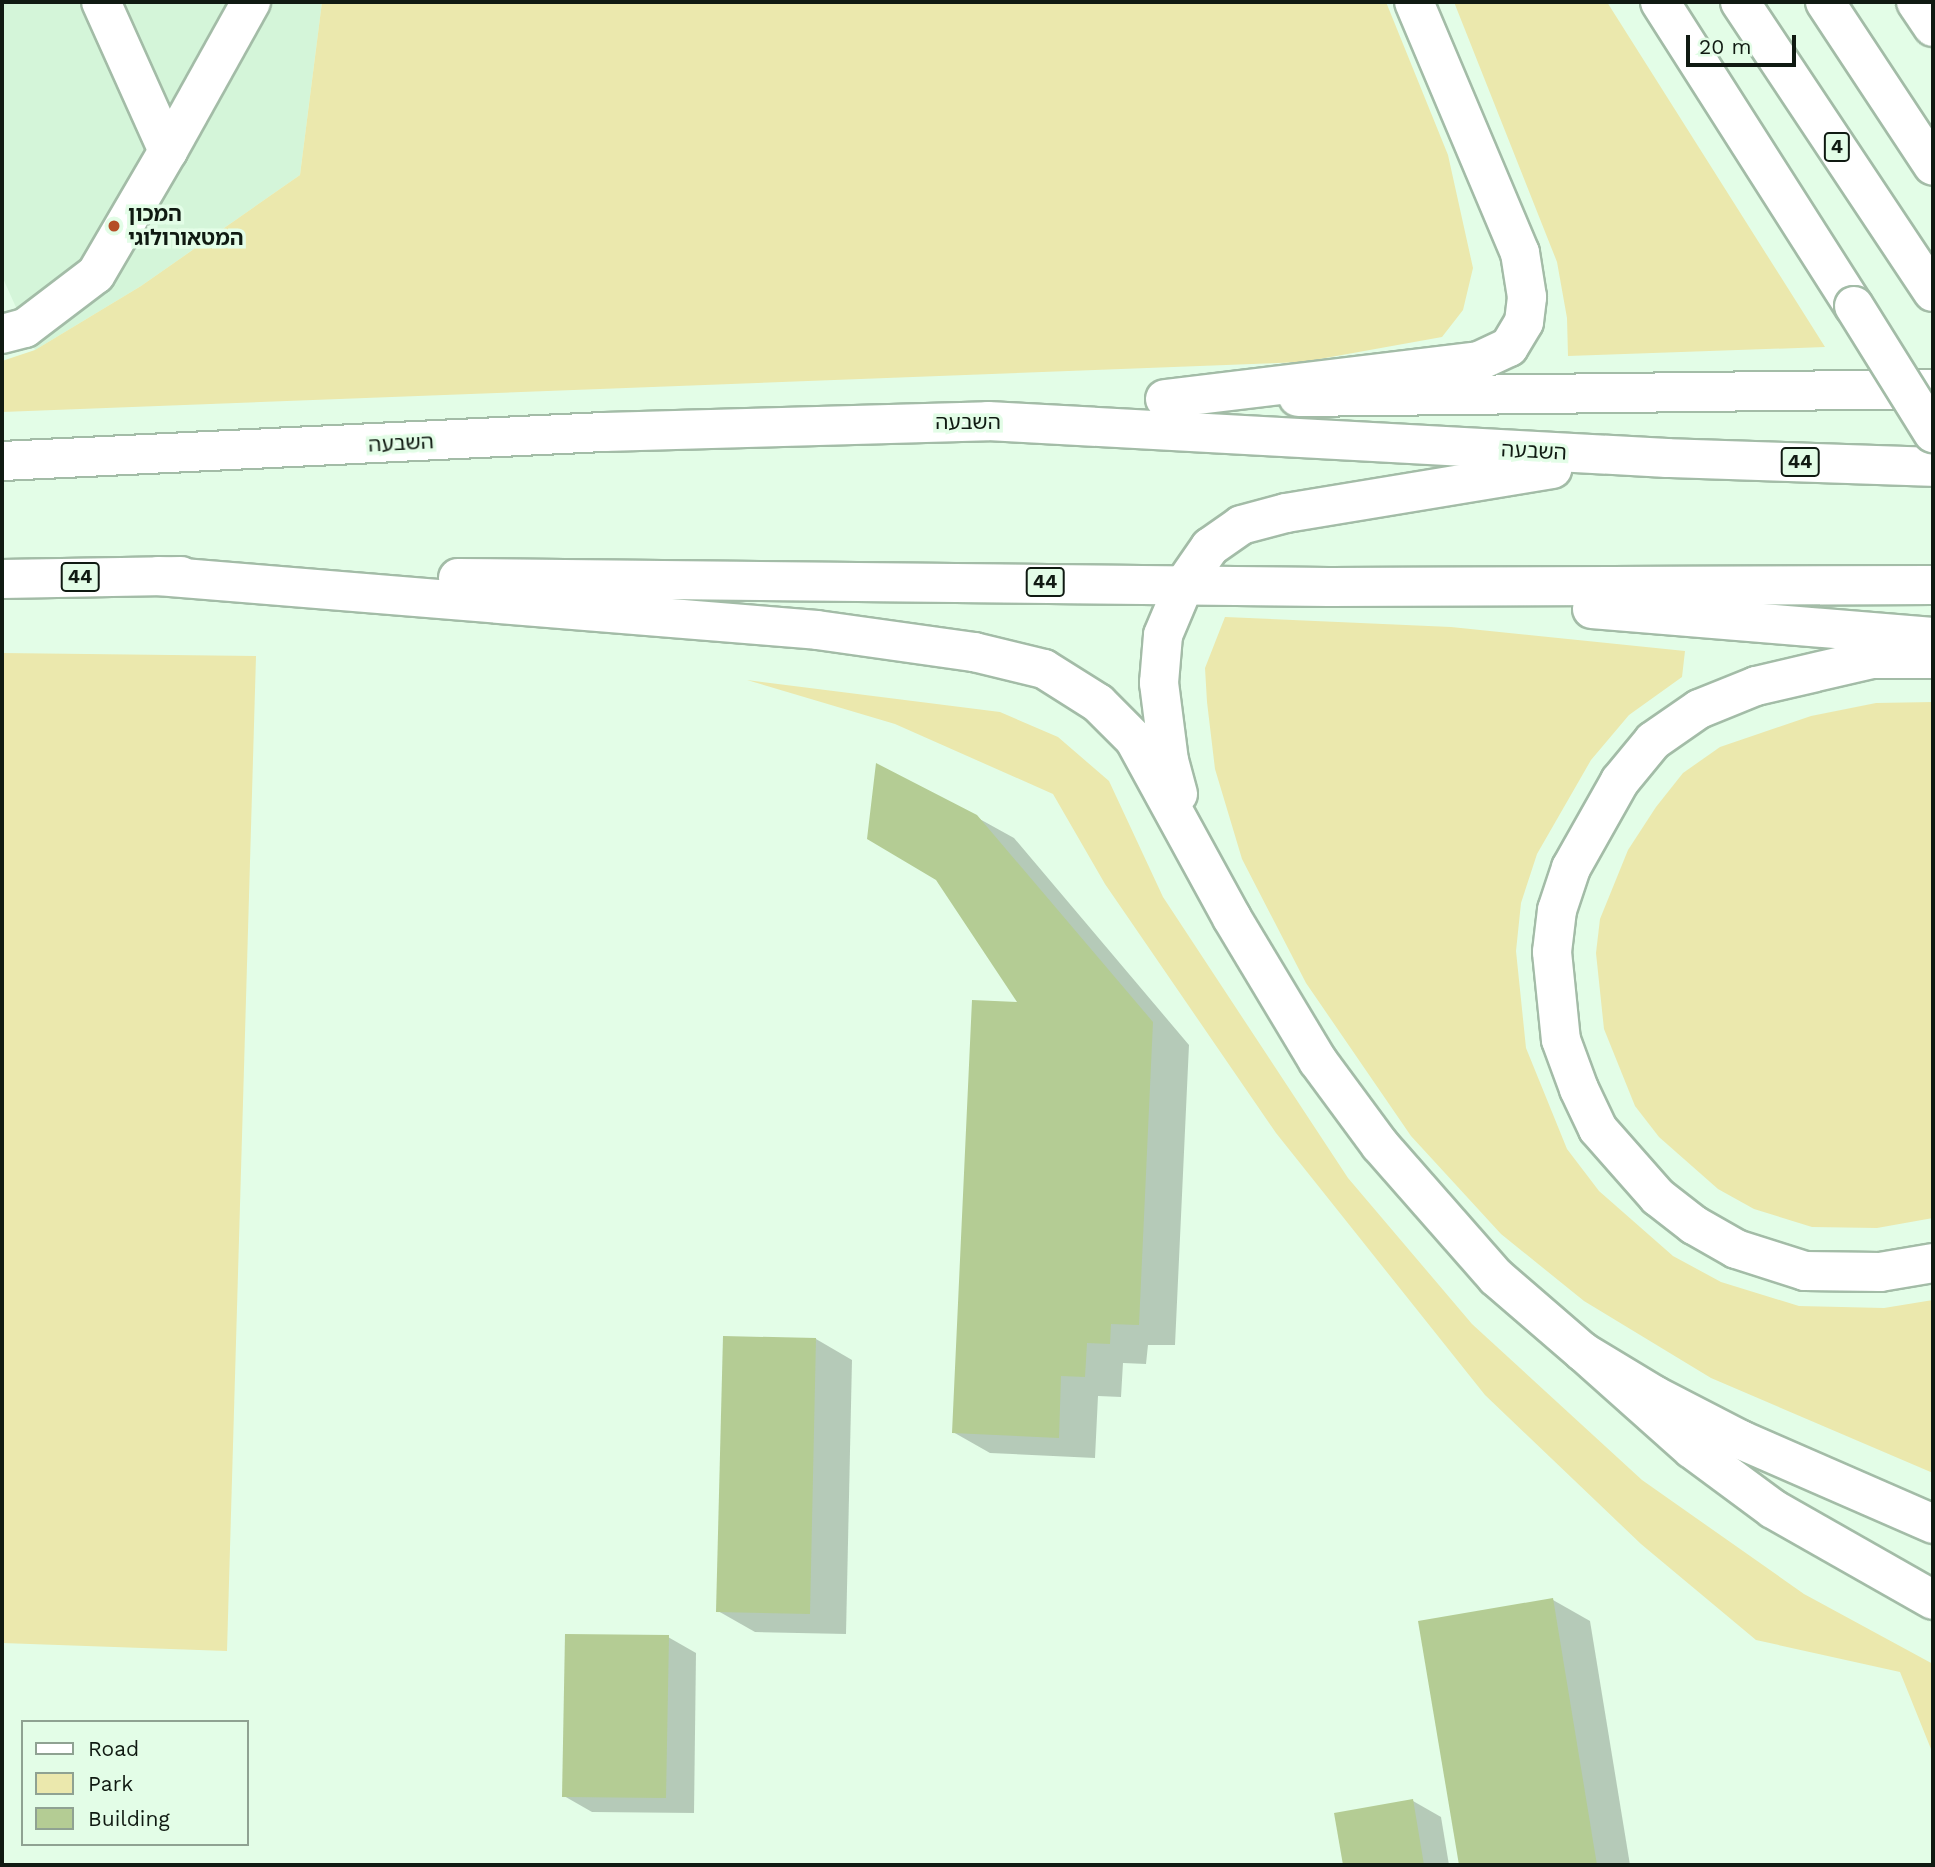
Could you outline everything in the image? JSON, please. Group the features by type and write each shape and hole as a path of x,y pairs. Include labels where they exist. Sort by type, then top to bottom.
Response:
{"main road":[{"path":"101,2 168,151"},
{"path":"2,334 25,328 96,275 251,2"},
{"path":"988,421 1479,361 1509,347 1524,322 1527,297 1520,253 1414,2"},
{"path":"1660,2 1933,433"},
{"name":"4","path":"1740,2 1933,292"},
{"path":"1825,2 1933,166"},
{"path":"1916,2 1933,27"},
{"path":"1165,399 1933,389"},
{"name":"השבעה","path":"2,461 604,432 988,421 1667,458 1933,467"},
{"path":"1189,833 1169,761 1160,683 1163,635 1185,583 1210,547 1241,525 1286,513 1514,473 1667,458"},
{"path":"158,576 817,630 986,655 1044,670 1098,703 1134,739 1189,833 1272,988 1380,1145 1496,1277 1692,1449 1773,1509 1933,1601"},
{"name":"44","path":"2,579 158,576 1329,586 1933,585"},
{"path":"1329,586 1933,637"},
{"path":"1933,659 1871,659 1756,686 1699,709 1653,741 1620,782 1576,858 1557,910 1552,952 1561,1040 1579,1089 1598,1129 1658,1197 1693,1225 1736,1249 1805,1271 1880,1272 1933,1263"},
{"path":"1583,1352 1741,1440 1933,1524"}],"shaded area":[{"name":"המכון המטאורולוגי","path":"2,2 322,2 300,175 141,286 35,350 2,276"}],"green space":[{"path":"322,2 1386,2 1448,155 1473,268 1463,310 1442,337 1303,362 2,412 2,361 35,350 141,286 300,175"},
{"path":"1454,2 1607,2 1825,347 1568,356 1567,318 1557,262"},
{"path":"1225,617 1451,627 1685,651 1682,677 1629,715 1591,760 1537,854 1521,903 1516,951 1526,1048 1567,1149 1599,1191 1673,1256 1721,1282 1799,1306 1884,1308 1933,1300 1933,1473 1711,1378 1584,1301 1501,1234 1411,1136 1306,983 1242,859 1215,769 1207,702 1205,668"},
{"path":"2,653 256,656 227,1651 2,1643"},
{"path":"747,680 1000,712 1058,737 1109,781 1163,897 1348,1178 1472,1324 1642,1480 1804,1594 1933,1664 1933,1754 1900,1672 1756,1640 1641,1544 1485,1395 1276,1133 1105,884 1053,794 895,724"},
{"path":"1933,702 1933,1218 1877,1228 1812,1227 1754,1209 1718,1189 1659,1137 1635,1106 1604,1029 1596,953 1600,919 1628,850 1656,807 1683,773 1720,747 1811,716 1876,703"}],"building":[{"path":"876,763 977,815 1153,1022 1139,1325 1111,1324 1110,1344 1087,1343 1085,1377 1061,1376 1059,1438 952,1433 972,1000 1017,1002 936,880 867,839"},
{"path":"723,1336 816,1338 810,1614 716,1612"},
{"path":"1553,1598 1597,1865 1459,1865 1418,1621"},
{"path":"565,1634 669,1635 666,1798 562,1797"},
{"path":"1413,1799 1424,1865 1343,1865 1334,1813"}],"place":[{"name":"המכון המטאורולוגי","path":"114,226"}]}
